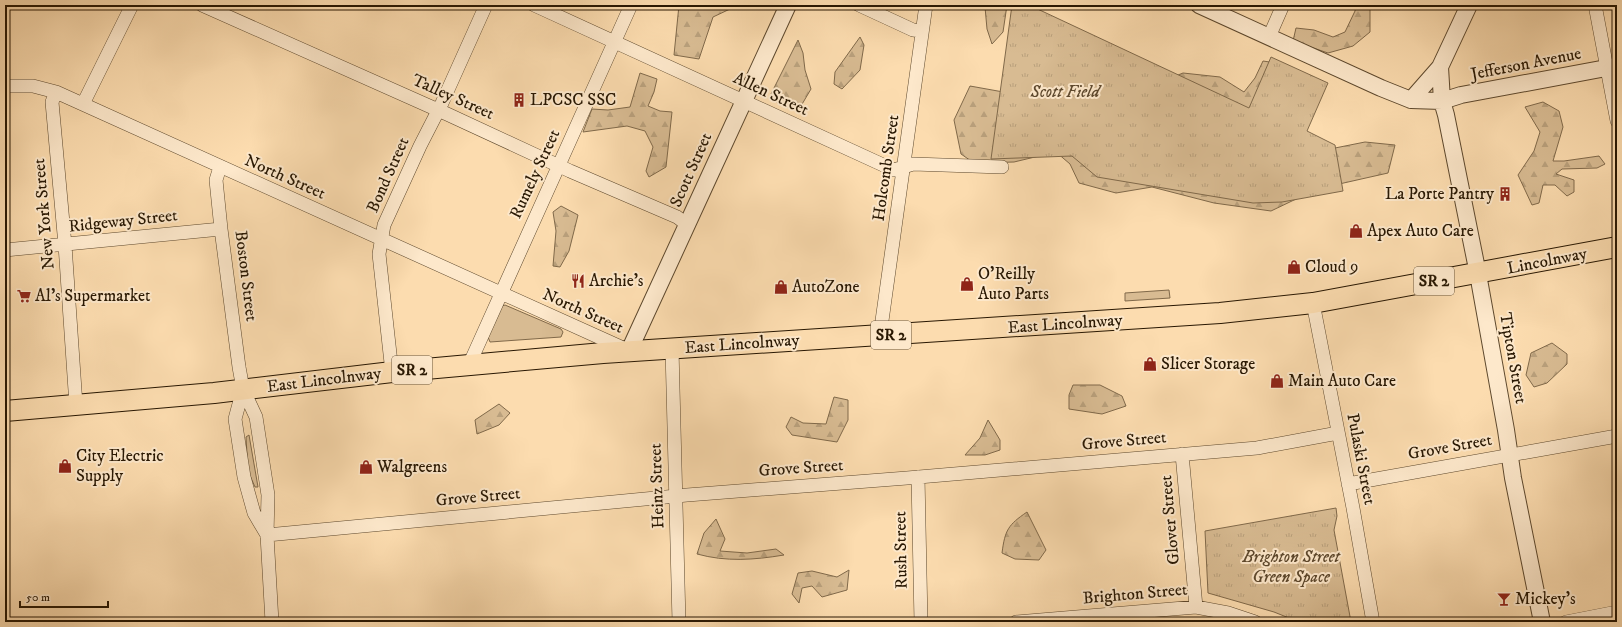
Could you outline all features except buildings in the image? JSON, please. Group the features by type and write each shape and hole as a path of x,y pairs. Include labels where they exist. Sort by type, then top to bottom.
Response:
{"main road":[{"name":"Lincolnway","path":"1478,274 1617,247"},
{"name":"East Lincolnway","path":"5,411 214,393 392,372 629,351 1220,313 1313,303 1478,274"}],"street":[{"path":"83,104 132,5"},
{"name":"Talley Street","path":"202,5 438,110 559,166 677,217 688,225"},
{"name":"Bond Street","path":"392,372 379,254 384,225 486,5"},
{"name":"Allen Street","path":"534,5 894,170 913,164 1002,167"},
{"name":"Rumely Street","path":"500,293 631,5"},
{"name":"Scott Street","path":"629,351 688,225 743,100 788,5"},
{"path":"860,5 913,30 922,31"},
{"name":"Holcomb Street","path":"880,335 926,5"},
{"name":"Jefferson Avenue","path":"1199,5 1398,96 1411,100 1442,101 1461,95 1612,67"},
{"path":"1268,37 1283,5"},
{"path":"1411,100 1440,67 1469,5"},
{"path":"1594,5 1612,67 1617,121"},
{"name":"Tipton Street","path":"1440,67 1442,101 1478,274 1513,478 1542,622"},
{"name":"North Street","path":"5,86 33,86 56,92 220,168 629,351"},
{"name":"New York Street","path":"56,92 52,102 65,245 76,405"},
{"name":"Boston Street","path":"220,168 216,180 221,229 243,389 256,417 268,495 267,535 272,622"},
{"name":"Ridgeway Street","path":"5,250 221,229"},
{"path":"469,365 500,293"},
{"name":"Pulaski Street","path":"1313,303 1373,622"},
{"name":"Heinz Street","path":"672,349 679,622"},
{"name":"Boston Street","path":"243,389 236,419 244,477 254,513 267,535"},
{"name":"Grove Street","path":"267,535 676,496 1256,448 1338,433"},
{"name":"Grove Street","path":"1348,484 1617,436"},
{"name":"Glover Street","path":"1182,454 1196,607"},
{"name":"Rush Street","path":"918,477 921,622"},
{"name":"Brighton Street","path":"1016,622 1196,607 1228,613 1255,622"},
{"path":"1566,622 1617,612"}],"green space":[{"path":"679,5 731,5 730,9 713,17 699,59 674,55"},
{"path":"981,5 1007,5 1003,32 992,44 987,29 985,7"},
{"name":"Scott Field","path":"1012,5 1029,5 1249,108 1271,57 1328,83 1307,131 1335,145 1343,191 1282,202 1253,203 1097,177 1072,156 991,159"},
{"path":"1356,5 1370,5 1370,32 1353,46 1328,53 1293,41 1296,28 1314,30 1333,37 1345,32 1355,11"},
{"path":"860,37 864,45 860,70 842,89 834,84 835,72"},
{"path":"798,40 803,53 805,70 811,89 798,111 778,104 771,94"},
{"path":"1263,61 1276,63 1240,126 1168,79 1183,73 1220,77 1244,92 1255,78"},
{"path":"640,73 657,79 654,92 648,106 660,111 672,112 666,167 649,177 646,171 653,147 645,131 627,126 583,132 592,109 608,110 630,107"},
{"path":"970,86 1325,150 1365,142 1395,145 1388,173 1317,189 1271,211 1214,203 1152,187 1116,193 1079,183 1070,164 1056,152 1014,162 974,163 961,154 954,120"},
{"path":"1543,102 1559,111 1563,127 1553,161 1599,156 1605,164 1597,168 1562,169 1556,174 1574,180 1574,192 1567,196 1555,185 1543,185 1539,203 1532,205 1518,175 1534,151 1540,132 1525,107"},
{"path":"561,206 578,215 569,251 560,267 553,266 556,231 553,212"},
{"path":"1169,290 1170,298 1125,301 1125,293"},
{"path":"505,305 561,329 563,332 561,337 490,342 488,337 502,306"},
{"path":"1552,343 1567,354 1567,364 1547,383 1534,387 1526,375 1531,353"},
{"path":"1073,385 1100,385 1122,396 1126,406 1102,414 1069,409 1069,395"},
{"path":"834,397 848,400 848,420 837,442 792,435 786,427 791,417 803,423 826,424"},
{"path":"499,404 510,413 499,425 477,434 475,420"},
{"path":"988,420 1000,440 1000,450 985,455 965,455 980,438"},
{"path":"249,435 258,487 255,487 248,471 246,437"},
{"name":"Brighton Street Green Space","path":"1336,508 1337,516 1334,530 1351,622 1299,622 1274,612 1208,593 1205,531"},
{"path":"1027,512 1046,550 1039,560 1015,559 1002,553 1004,539 1008,529"},
{"path":"716,519 725,539 720,551 747,553 776,549 784,555 762,558 729,559 708,557 697,554 704,533"},
{"path":"849,570 847,590 822,597 812,586 802,588 799,603 792,594 798,573 812,571 837,577"}],"place":[{"name":"LPCSC SSC","path":"519,100"},
{"name":"La Porte Pantry","path":"1505,194"},
{"name":"Apex Auto Care","path":"1356,231"},
{"name":"Cloud 9","path":"1294,267"},
{"name":"Archie's","path":"578,281"},
{"name":"O'Reilly Auto Parts","path":"967,284"},
{"name":"AutoZone","path":"781,287"},
{"name":"Al's Supermarket","path":"24,296"},
{"name":"Slicer Storage","path":"1150,364"},
{"name":"Main Auto Care","path":"1277,381"},
{"name":"City Electric Supply","path":"65,466"},
{"name":"Walgreens","path":"366,467"},
{"name":"Mickey's","path":"1504,599"}]}
